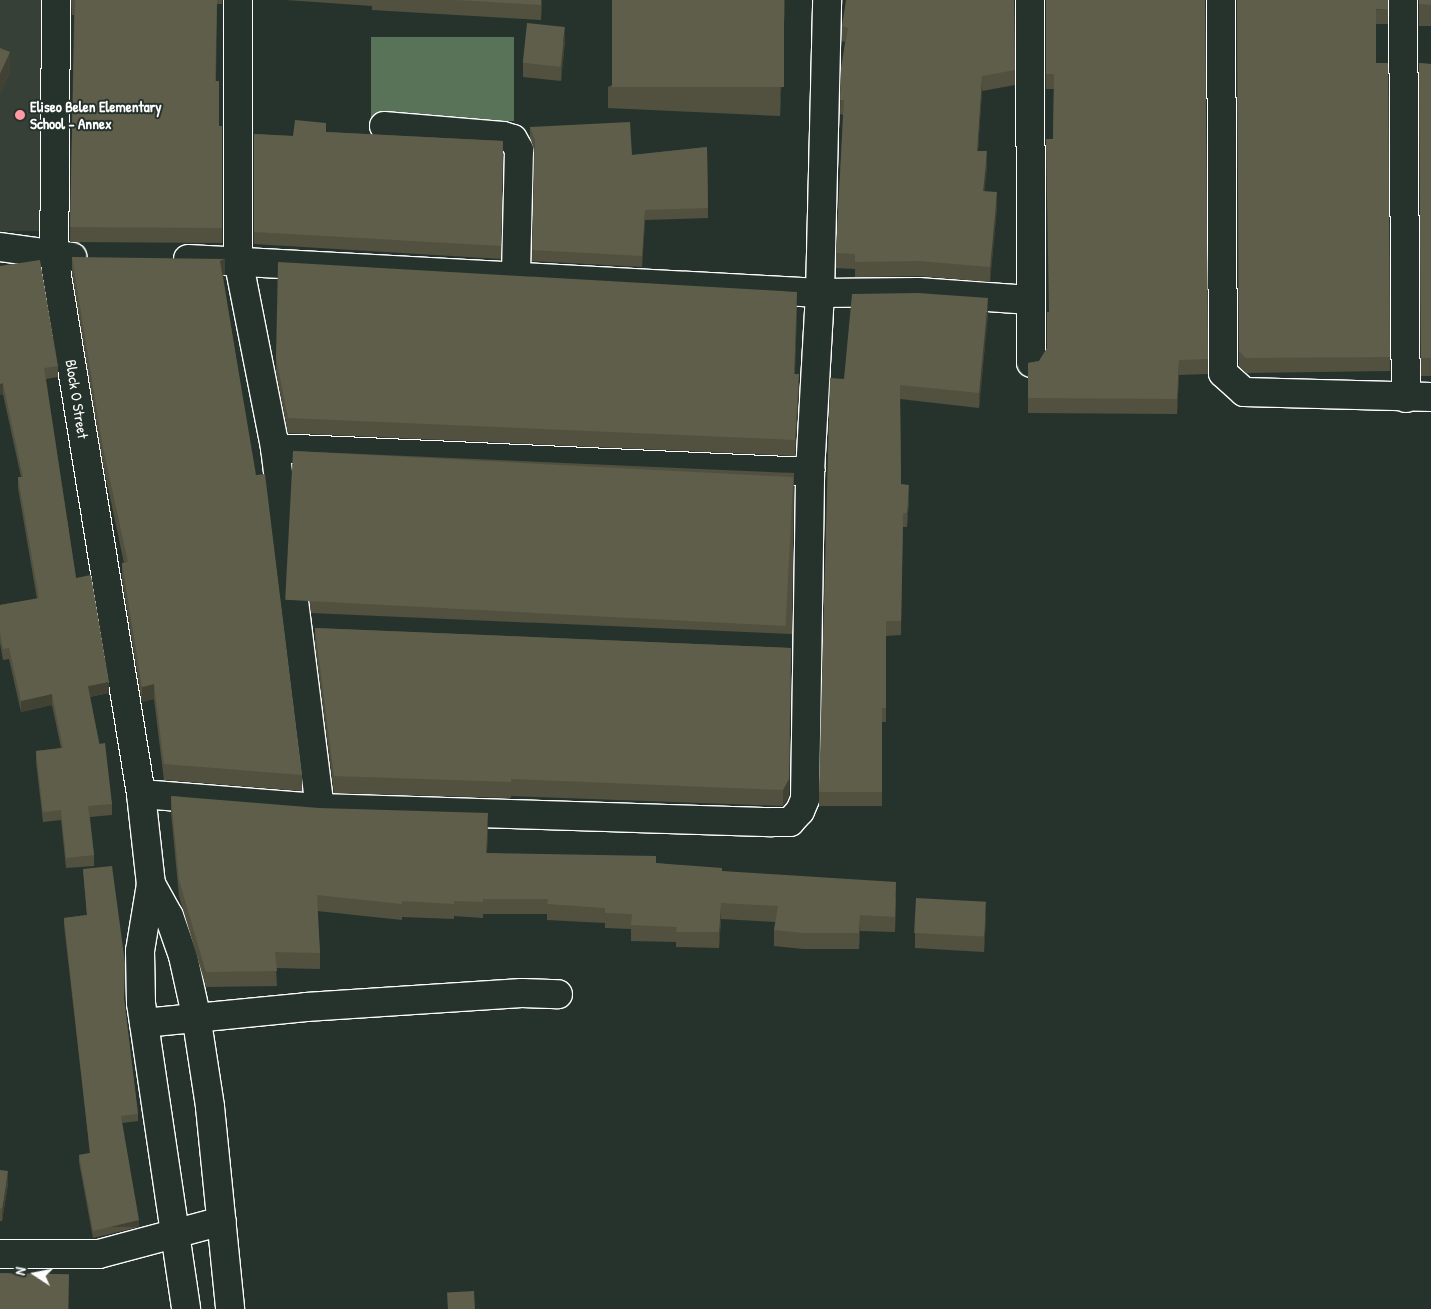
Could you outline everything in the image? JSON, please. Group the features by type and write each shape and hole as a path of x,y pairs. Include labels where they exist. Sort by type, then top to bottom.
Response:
{"street":[{"name":"Block O Street","path":"56,0 54,257 141,794 151,884"},
{"path":"238,0 238,259 275,448 320,808"},
{"path":"141,794 320,808 790,822 805,800 810,472 820,293 827,0"},
{"path":"1030,0 1031,363"},
{"path":"1221,0 1223,373 1244,392 1419,397 1403,0"},
{"path":"384,126 503,136 513,139 519,150 516,275"},
{"path":"0,247 54,257 93,258"},
{"path":"161,258 238,259 820,293 918,292 1030,300"},
{"path":"275,448 810,472"},
{"path":"296,628 326,629"},
{"path":"778,649 808,650"},
{"path":"151,884 169,916 183,956 196,1015 210,1107 230,1309"},
{"path":"151,884 140,950 144,1023 186,1309"},
{"path":"144,1023 196,1015 522,992 558,994"},
{"path":"0,1254 99,1254 222,1221"}],"shaded area":[{"name":"Eliseo Belen Elementary School - Annex","path":"0,0 41,0 41,231 0,231"}],"green space":[{"path":"371,37 514,37 514,121 371,121"}],"building":[{"path":"75,0 217,0 215,81 219,81 219,126 222,126 222,228 70,227"},
{"path":"456,0 541,0 541,5"},
{"path":"612,0 784,0 784,87 612,87"},
{"path":"846,0 1014,0 1015,70 982,76 977,151 987,151 983,191 997,192 990,267 919,261 855,262 855,254 836,253 844,100 840,100 841,69 848,28 842,26"},
{"path":"1046,0 1205,0 1208,359 1179,360 1177,399 1028,398 1028,363 1039,361 1047,348 1047,312 1049,312 1046,139 1053,139 1054,74 1046,74"},
{"path":"1237,0 1388,0 1388,10 1376,9 1376,63 1388,63 1390,357 1246,358 1239,351"},
{"path":"1419,0 1431,0 1431,5 1419,4"},
{"path":"527,23 565,27 561,67 523,63"},
{"path":"0,48 10,52 0,74"},
{"path":"1419,63 1431,64 1431,358 1421,358"},
{"path":"295,120 326,123 326,132 503,141 501,246 254,232 254,134 293,136"},
{"path":"630,122 632,155 707,147 708,208 645,210 642,256 532,250 535,140 530,127"},
{"path":"72,257 225,259 220,261 256,475 265,474 302,775 164,764 154,684 142,687 122,563 128,562 103,448"},
{"path":"40,260 58,366 44,368 76,578 91,575 109,682 88,686 99,744 105,743 112,804 88,806 94,855 66,858 61,810 43,812 36,751 63,748 52,694 21,701 9,648 3,649 0,632 0,605 39,598 18,477 23,477 3,383 0,384 0,266"},
{"path":"278,262 797,292 794,374 799,374 795,440 288,418 276,357"},
{"path":"918,293 988,298 979,393 900,385 901,484 909,485 907,513 903,513 901,621 886,621 886,708 882,708 882,792 819,792 830,378 844,379 852,294"},
{"path":"293,451 793,477 786,626 285,600"},
{"path":"315,628 791,648 789,779 783,790 511,779 511,782 334,776"},
{"path":"171,796 319,808 488,813 486,853 656,856 656,863 722,868 722,871 896,882 895,917 860,915 859,933 803,933 774,930 778,906 721,903 719,932 676,932 677,927 631,925 632,914 605,913 605,908 547,904 548,899 483,899 483,902 454,901 454,904 402,901 402,904 317,895 320,953 275,952 277,971 206,972 179,880"},
{"path":"112,866 125,963 124,998 138,1114 121,1116 139,1220 93,1231 79,1155 90,1153 64,918 87,915 83,869"},
{"path":"916,898 986,902 984,937 914,933"},
{"path":"0,1170 8,1171 2,1209 0,1208"},
{"path":"0,1273 69,1274 68,1309 0,1309"},
{"path":"474,1291 475,1309 448,1309 447,1292"}],"place":[{"name":"Eliseo Belen Elementary School - Annex","path":"20,115"}]}
